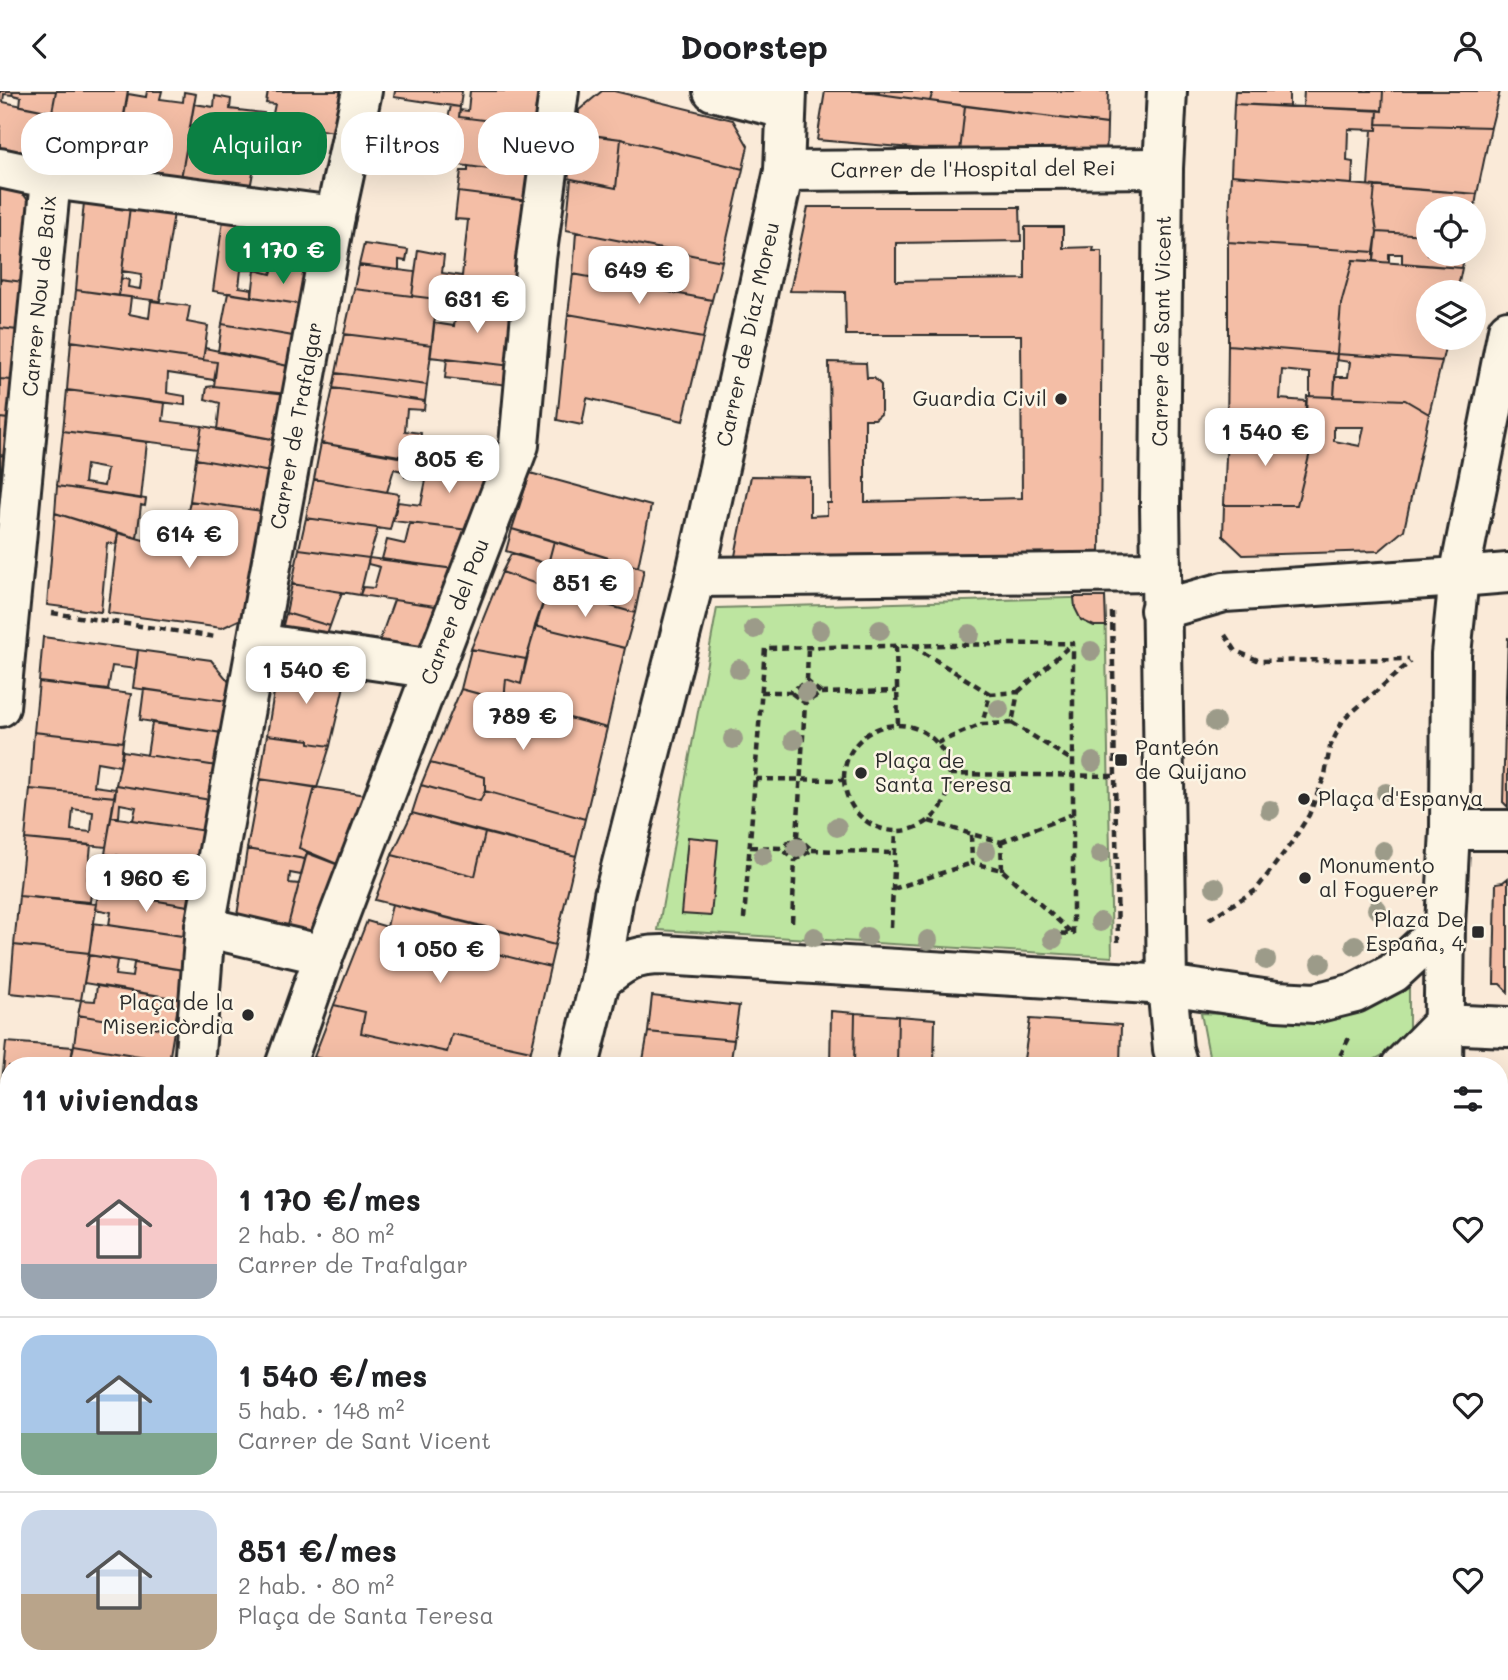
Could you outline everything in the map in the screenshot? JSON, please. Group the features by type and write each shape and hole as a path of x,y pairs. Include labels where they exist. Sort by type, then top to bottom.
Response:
{"street":[{"name":"Carrer de Trafalgar","path":"205,927 335,216 362,91"},
{"name":"Carrer del Pou","path":"324,955 519,445 536,259 559,91"},
{"path":"713,91 786,100"},
{"name":"Carrer de Sant Vicent","path":"1160,572 1163,168 1167,91"},
{"name":"Carrer de Díaz Moreu","path":"695,577 784,171 786,100"},
{"path":"0,168 51,179 335,216"},
{"name":"Carrer de l'Hospital del Rei","path":"784,171 1163,168"},
{"name":"Carrer Nou de Baix","path":"0,707 5,605 51,179"},
{"path":"1443,1057 1450,830 1451,654 1459,577 1508,330"},
{"path":"1160,572 1167,985 1175,1057"},
{"path":"581,1057 600,981 614,895 695,577 1160,572 1224,592"},
{"path":"1160,610 1224,592 1508,573"},
{"path":"257,643 434,669"},
{"path":"1450,830 1508,830"},
{"path":"614,895 617,925 623,940 642,955"},
{"path":"600,981 622,963 642,955 1113,981 1167,985 1277,1001 1315,1003 1354,993 1393,973 1445,925"},
{"path":"195,1057 205,927 324,955 288,1057"},
{"path":"1410,1057 1442,1024 1508,1027"}],"path":[{"path":"1108,572 1112,593 1119,950 1113,981"},
{"path":"1209,919 1255,890 1292,842 1309,814 1325,775 1330,747 1343,720 1413,659 1260,661 1236,651 1223,632 1224,592"},
{"path":"5,605 257,643"},
{"path":"755,921 743,921 765,648 1073,643"},
{"path":"1012,723 1018,692 1073,643"},
{"path":"1073,643 1073,934"},
{"path":"896,646 898,725"},
{"path":"911,646 990,694 1018,692"},
{"path":"807,681 808,647"},
{"path":"761,692 790,692 807,681"},
{"path":"807,681 821,693"},
{"path":"805,703 821,693 897,691"},
{"path":"790,692 805,703"},
{"path":"982,724 990,694"},
{"path":"797,838 805,703"},
{"path":"937,743 982,724 1012,723 1073,761"},
{"path":"887,725 909,725 930,735 937,743 944,752 950,773 948,796 936,814 918,827 896,831 874,826 856,812 845,793 844,771 851,749 866,733 887,725"},
{"path":"950,773 1115,776"},
{"path":"755,779 844,780"},
{"path":"928,820 1001,842 1073,814"},
{"path":"880,926 892,927 896,831"},
{"path":"971,834 972,863"},
{"path":"750,847 781,848 797,838"},
{"path":"797,838 812,850"},
{"path":"1001,842 1002,870"},
{"path":"781,848 795,860"},
{"path":"795,860 812,850 894,853"},
{"path":"792,923 795,860"},
{"path":"893,888 972,863 1002,870 1073,934"},
{"path":"779,922 804,923"},
{"path":"1045,933 1073,934"}],"green space":[{"name":"Plaça de Santa Teresa","path":"1105,597 1112,957 658,930 717,608"},
{"path":"1409,983 1409,1032 1402,1044 1379,1057 1209,1057 1201,1013 1306,1019"}],"building":[{"path":"0,91 12,91 13,95 4,94 3,102 52,112 21,112 21,159 0,156"},
{"path":"12,91 56,91 52,112 20,106 21,97 13,95"},
{"path":"56,91 128,91 124,112 52,112"},
{"path":"147,91 162,91 160,99 183,102 184,92 196,94 193,112 187,112 187,145 180,184 126,175 173,175 173,112 125,112 128,94 146,97"},
{"path":"268,91 351,91 346,112 341,112 341,133 327,131 327,112 273,112 275,104 266,103"},
{"path":"395,91 462,91 460,107 394,97"},
{"path":"470,91 545,91 543,112 478,112 478,119 464,118 464,112 460,112 468,111"},
{"path":"602,91 614,91 733,120 748,146 743,169 599,136 599,112 579,110"},
{"path":"825,91 858,91 965,106 960,152 817,140"},
{"path":"858,91 933,91 930,101"},
{"path":"933,91 1108,91 1107,124 930,101"},
{"path":"1235,91 1289,91 1289,107 1234,104"},
{"path":"1304,91 1383,91 1382,111 1303,107"},
{"path":"1383,91 1500,91 1491,127 1377,124 1378,110 1382,111"},
{"path":"215,96 231,99 230,109 256,112 193,112 194,104 214,107"},
{"path":"1234,104 1378,110 1377,130 1348,129 1347,161 1353,162 1352,184 1231,175"},
{"path":"451,106 460,107 460,112 450,112"},
{"path":"965,106 1107,124 1106,162 960,152"},
{"path":"464,118 478,119 478,167 464,166"},
{"path":"1377,124 1491,127 1477,194 1368,186 1372,130 1377,130"},
{"path":"599,136 621,139 616,188 567,178 567,175 599,175"},
{"path":"621,139 743,169 722,261 566,230 571,179 616,188"},
{"path":"187,144 187,175 253,175 249,194 180,184"},
{"path":"468,166 478,167 478,175 538,176 535,202 458,192 460,175 468,171"},
{"path":"1231,175 1375,186 1373,207 1377,232 1374,252 1228,242"},
{"path":"1375,186 1477,194 1416,196 1416,234 1377,232 1373,207"},
{"path":"0,189 21,191 38,214 31,283 0,279"},
{"path":"458,192 530,201 518,309 412,296 418,250 444,255 442,273 462,276 468,220 455,219"},
{"path":"84,202 130,207 119,296 76,290"},
{"path":"130,207 174,213 160,301 119,296 121,278 129,280 128,287 140,289 142,274 122,271"},
{"name":"Guardia Civil","path":"808,207 1020,207 1021,241 896,243 896,281 1025,279 1025,227 1063,227 1063,248 1094,247 1093,251 1102,251 1100,560 733,566 751,476 810,477 810,516 827,515 827,503 831,503 829,362 866,363 867,378 874,378 881,385 881,414 875,419 865,419 865,502 1022,498 1021,335 846,335 845,292 790,291"},
{"path":"223,220 261,225 255,270 241,270 239,287 252,289 252,297 213,291"},
{"path":"261,225 320,233 313,273 273,268 271,274 255,270"},
{"path":"576,232 722,261 712,300 573,274"},
{"path":"1377,232 1416,234 1416,264 1402,263 1402,254 1389,254 1389,263 1374,261"},
{"path":"1228,242 1374,252 1374,261 1353,260 1341,304 1337,354 1228,345"},
{"path":"364,244 408,250 406,261 399,260 399,270 359,265"},
{"path":"1353,260 1462,268 1460,280 1416,280 1416,350 1444,350 1442,361 1337,354 1341,304"},
{"path":"359,265 415,272 412,296 354,289"},
{"path":"273,268 313,273 306,305 252,297 255,270 271,274"},
{"path":"573,274 712,300 703,338 568,314"},
{"path":"0,279 31,283 26,331 0,328"},
{"path":"354,289 437,299 432,345 344,334"},
{"path":"76,290 131,297 129,314 149,318 151,301 190,306 187,322 208,326 203,360 71,341"},
{"path":"228,293 306,305 299,337 222,324"},
{"path":"457,302 518,309 512,366 430,357 434,323 454,326"},
{"path":"568,314 703,338 683,421 587,398 582,425 557,420"},
{"path":"222,324 299,337 293,367 218,352"},
{"path":"0,328 26,331 22,381 0,379"},
{"path":"344,334 432,345 427,385 336,373"},
{"path":"71,341 217,362 214,380 168,373 167,393 185,396 185,405 67,390"},
{"path":"1228,345 1337,354 1334,397 1310,396 1310,373 1282,370 1280,399 1306,401 1305,436 1227,432"},
{"path":"205,348 293,367 287,394 214,386 217,362 203,360"},
{"path":"1337,354 1442,361 1429,414 1405,400 1334,397 1335,377 1348,377 1350,362 1336,360"},
{"path":"447,358 512,366 509,385 445,378"},
{"path":"336,373 427,385 425,401 333,388"},
{"path":"0,379 22,381 18,420 0,418"},
{"path":"207,387 287,394 278,440 217,430 220,403 205,399"},
{"path":"333,388 425,401 424,410 407,409 405,431 421,433 418,459 321,443"},
{"path":"67,390 165,403 163,421 202,426 198,448 63,431"},
{"path":"1307,396 1405,400 1429,414 1404,530 1379,551 1243,555 1223,536 1224,505 1297,505 1314,436 1305,436","holes":["1334,427 1364,427 1360,446 1334,441"]},
{"path":"0,418 18,420 15,457 0,455"},
{"path":"202,426 278,440 271,472 196,459"},
{"path":"63,431 147,442 141,499 57,486","holes":["86,465 107,469 104,486 84,483"]},
{"path":"1227,432 1314,436 1297,505 1224,505"},
{"path":"321,443 409,459 406,472 394,469 387,492 314,479"},
{"path":"0,455 15,457 11,502 0,500"},
{"path":"196,459 271,472 262,511 190,501"},
{"path":"409,459 500,467 477,531 393,521 398,502 421,505 426,480 405,477"},
{"path":"530,473 651,506 638,567 512,529"},
{"path":"314,479 399,494 390,530 306,518"},
{"path":"57,486 146,499 145,506 141,505 137,538 55,513"},
{"path":"190,501 262,511 241,619 222,628 108,613 118,533 180,550"},
{"path":"55,513 118,533 116,544 107,543 101,612 47,605"},
{"path":"306,518 378,528 369,558 299,549"},
{"path":"410,523 477,531 462,570 382,559 387,540 405,544"},
{"path":"512,529 554,541 548,564 506,551"},
{"path":"554,541 644,569 635,613 542,586"},
{"path":"299,549 369,558 360,595 292,584"},
{"path":"511,554 548,564 542,586 502,572"},
{"path":"369,558 462,570 449,608 360,595 363,587 374,588 380,567 368,564"},
{"path":"502,572 548,588 526,659 471,649"},
{"path":"292,584 342,592 330,626 286,613"},
{"path":"548,588 635,613 625,648 535,626"},
{"path":"1074,597 1105,597 1106,626 1094,626 1081,620 1075,608"},
{"path":"394,600 449,608 432,656 377,648"},
{"path":"286,613 330,626 325,640 280,637"},
{"path":"535,626 625,648 607,728 504,701 506,679 521,684"},
{"path":"43,637 138,650 136,669 112,666 108,690 39,682"},
{"path":"1508,637 1508,727 1505,727"},
{"path":"471,649 526,659 521,684 506,679 504,701 461,689"},
{"path":"138,650 211,660 230,683 227,701 133,688"},
{"path":"278,668 346,677 330,746 309,743 309,740 267,735"},
{"path":"39,682 131,694 123,742 34,732"},
{"path":"144,689 227,701 222,733 140,720"},
{"path":"461,689 607,728 585,819 485,791 485,777 430,763"},
{"path":"152,723 222,733 217,766 147,755"},
{"path":"1505,727 1508,727 1508,807 1503,802"},
{"path":"34,732 123,742 120,766 97,762 94,786 116,789 115,797 30,789"},
{"path":"267,735 309,740 309,743 330,746 317,788 260,779"},
{"path":"123,751 217,766 211,800 116,785"},
{"path":"430,763 485,777 485,791 480,801 421,785"},
{"path":"260,779 315,787 299,848 307,853 305,859 247,849"},
{"path":"116,785 211,800 206,831 133,820 136,807 120,804 119,817 111,817"},
{"path":"421,785 480,801 485,791 585,819 576,856 412,813"},
{"path":"315,787 378,797 349,869 299,848"},
{"path":"30,789 115,797 106,847 25,839","holes":["73,809 93,812 91,832 71,830"]},
{"path":"412,813 485,833 475,876 392,855"},
{"path":"111,817 206,831 200,870 105,854"},
{"path":"485,833 576,856 555,945 375,900 392,855 475,876"},
{"path":"688,837 718,840 711,916 681,914"},
{"path":"25,839 91,845 87,884 92,885 90,902 19,896"},
{"path":"247,849 305,859 301,875 290,873 289,883 299,884 287,929 237,916"},
{"path":"307,853 349,869 323,937 287,929"},
{"path":"114,855 200,870 194,907 99,891 101,883 110,885"},
{"path":"1508,878 1508,992 1500,984 1494,984 1496,883"},
{"path":"99,891 194,907 189,937 109,925 111,912 95,909"},
{"path":"19,896 97,904 89,953 14,945"},
{"path":"392,904 478,925 473,948 550,967 531,1051 452,1034 447,1052 361,1033 365,1012 334,1005 367,921 387,927"},
{"path":"93,923 189,937 184,970 89,955"},
{"path":"478,925 555,945 550,967 473,948"},
{"path":"14,945 89,953 81,1000 10,993"},
{"path":"89,955 117,960 115,975 132,977 134,963 184,970 179,999 84,983"},
{"path":"97,986 179,999 174,1031 78,1015 81,1000 95,1001"},
{"path":"652,996 739,1006 734,1040 648,1032"},
{"path":"334,1005 365,1012 361,1033 447,1052 452,1034 531,1051 529,1057 314,1057"},
{"path":"831,1011 855,1013 854,1057 830,1057"},
{"path":"855,1013 898,1016 897,1057 854,1057"},
{"path":"78,1015 174,1031 170,1057 145,1057 74,1045"},
{"path":"898,1016 935,1019 934,1057 897,1057"},
{"path":"1030,1019 1121,1025 1120,1057 1024,1057"},
{"path":"648,1032 734,1040 731,1057 644,1057"},
{"path":"6,1042 73,1047 71,1057 4,1057"},
{"path":"74,1045 145,1057 72,1057"}],"place":[{"name":"Guardia Civil","path":"1061,399"},
{"name":"Panteón de Quijano","path":"1121,760"},
{"name":"Plaça de Santa Teresa","path":"861,773"},
{"name":"Plaça d'Espanya","path":"1304,799"},
{"name":"Monumento al Foguerer","path":"1305,878"},
{"name":"Plaza De España, 4","path":"1478,932"},
{"name":"Plaça de la Misericòrdia","path":"248,1015"}]}
